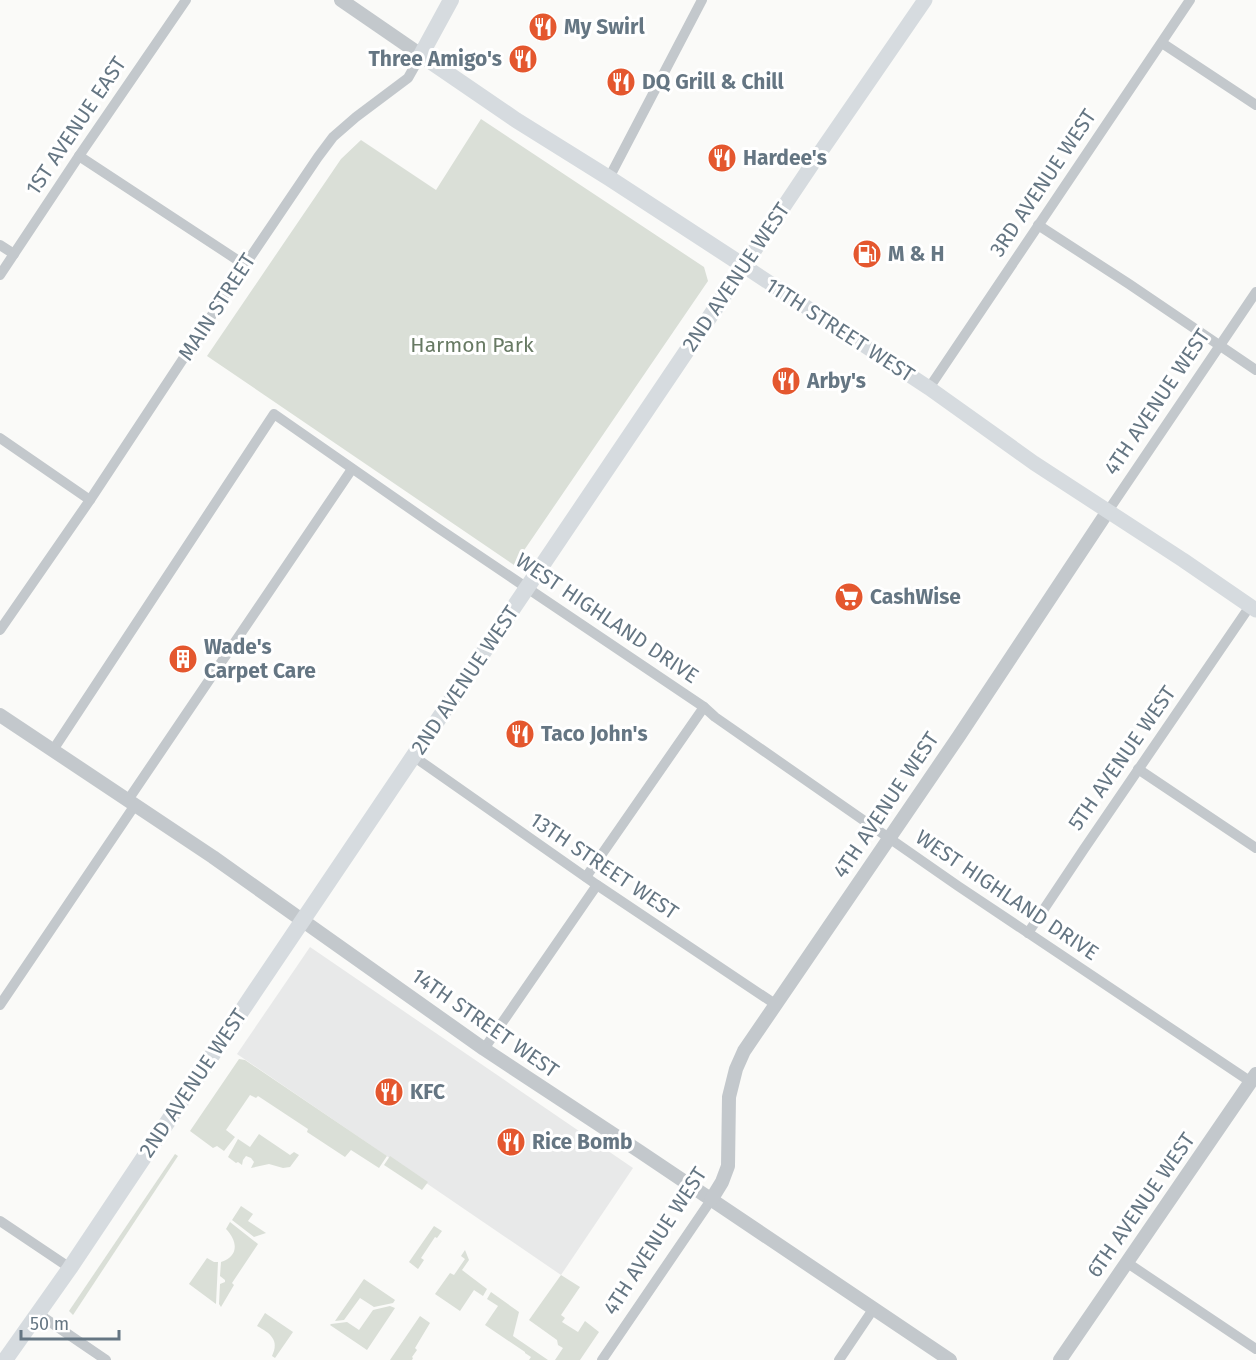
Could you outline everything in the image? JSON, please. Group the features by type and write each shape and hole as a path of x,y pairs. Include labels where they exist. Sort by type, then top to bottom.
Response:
{"main road":[{"name":"MAIN STREET","path":"421,55 451,0"},
{"name":"2ND AVENUE WEST","path":"5,1360 70,1268 413,756 925,0"},
{"name":"11TH STREET WEST","path":"421,55 516,120 609,178 928,388 1034,463 1253,608"}],"street":[{"name":"1ST AVENUE EAST","path":"0,275 78,156 186,0"},
{"path":"341,0 421,55"},
{"path":"609,178 702,0"},
{"name":"3RD AVENUE WEST","path":"928,388 1190,0"},
{"path":"1162,43 1256,105"},
{"name":"MAIN STREET","path":"0,630 90,500 318,157 333,137 408,78 421,55"},
{"path":"78,156 245,265"},
{"path":"1038,225 1256,370"},
{"path":"0,245 14,254"},
{"name":"4TH AVENUE WEST","path":"602,1360 722,1182 728,1166 729,1096 736,1069 744,1052 1256,292"},
{"name":"WEST HIGHLAND DRIVE","path":"52,750 274,414 704,707 715,717 1028,933 1253,1078"},
{"path":"0,438 90,500"},
{"path":"0,1005 131,802 352,469"},
{"name":"5TH AVENUE WEST","path":"1028,933 1138,769 1253,608"},
{"path":"586,877 704,707"},
{"name":"14TH STREET WEST","path":"0,715 213,857 484,1049 950,1360"},
{"name":"13TH STREET WEST","path":"413,756 597,885 775,1004"},
{"path":"1138,769 1256,848"},
{"path":"484,1049 597,885"},
{"name":"6TH AVENUE WEST","path":"1060,1360 1253,1078"},
{"path":"0,1221 70,1268"},
{"path":"1126,1262 1256,1349"},
{"path":"839,1360 874,1308"},
{"path":"37,1313 106,1360"}],"shaded area":[{"path":"310,947 633,1168 561,1275 237,1054"}],"green space":[{"name":"Harmon Park","path":"481,119 704,267 708,281 514,565 207,356 341,159 361,140 436,190"},
{"path":"239,1059 245,1060 387,1156 379,1168 351,1150 345,1157 258,1096 256,1098 250,1095 226,1130 235,1137 224,1151 217,1146 213,1148 190,1131"},
{"path":"259,1134 290,1155 294,1152 299,1155 290,1167 283,1168 269,1164 251,1168 254,1162 251,1158 246,1156 242,1165 228,1157 238,1139 250,1147"},
{"path":"175,1154 178,1156 73,1315 69,1311"},
{"path":"390,1156 428,1182 422,1190 384,1165"},
{"path":"241,1206 253,1214 248,1221 266,1233 254,1237 232,1220"},
{"path":"230,1222 258,1244 232,1283 234,1285 221,1307 219,1304 220,1284 225,1280 220,1276 221,1262 231,1256 235,1247 233,1238 226,1229"},
{"path":"434,1226 442,1231 437,1238 435,1237 421,1258 424,1260 418,1269 409,1262"},
{"path":"465,1250 469,1260 462,1270 487,1289 483,1296 474,1290 460,1311 435,1294 450,1273 454,1275 465,1259 461,1256"},
{"path":"207,1258 218,1262 216,1304 189,1284"},
{"path":"561,1275 580,1287 561,1315 565,1318 562,1322 578,1332 585,1321 599,1332 580,1360 555,1360 563,1348 558,1345 557,1340 529,1320"},
{"path":"364,1279 395,1300 393,1303 374,1307 360,1298 344,1320 335,1321"},
{"path":"491,1292 519,1312 513,1336 548,1360 529,1360 531,1357 525,1352 485,1325 498,1306 487,1299"},
{"path":"390,1306 395,1308 367,1350 330,1325 347,1322 359,1330 373,1310"},
{"path":"265,1313 293,1332 275,1358 272,1356 274,1341 266,1331 257,1326"},
{"path":"420,1316 430,1323 415,1348 417,1350 412,1360 390,1360"}],"place":[{"name":"My Swirl","path":"543,27"},
{"name":"Three Amigo's","path":"523,59"},
{"name":"DQ Grill & Chill","path":"621,82"},
{"name":"Hardee's","path":"722,158"},
{"name":"M & H","path":"867,254"},
{"name":"Arby's","path":"786,381"},
{"name":"CashWise","path":"849,597"},
{"name":"Wade's Carpet Care","path":"183,659"},
{"name":"Taco John's","path":"520,734"},
{"name":"KFC","path":"389,1092"},
{"name":"Rice Bomb","path":"511,1142"}]}
